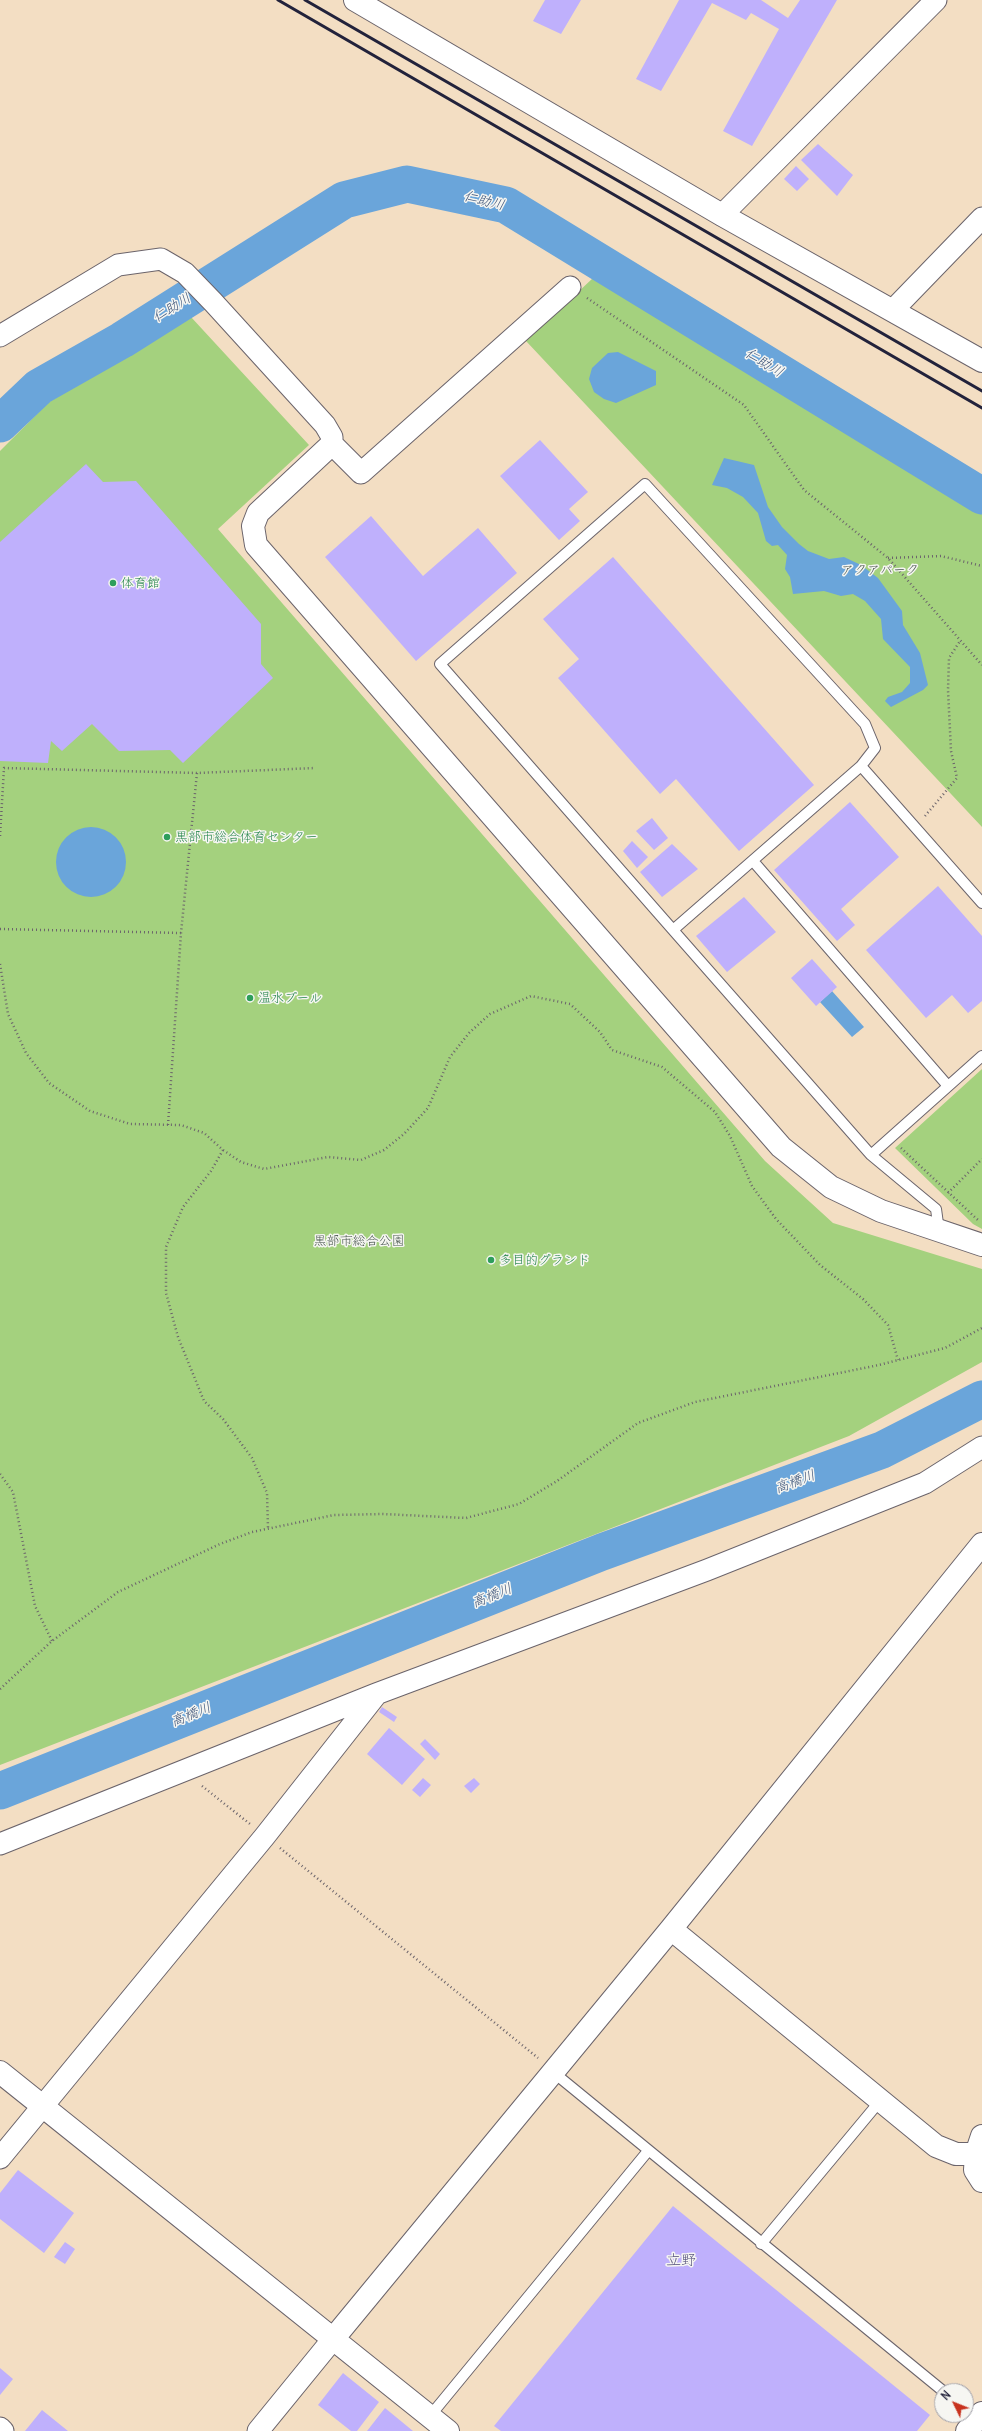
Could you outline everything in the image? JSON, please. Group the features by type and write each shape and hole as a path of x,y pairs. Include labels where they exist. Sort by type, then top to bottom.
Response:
{"street":[{"path":"355,0 722,215 982,361"},
{"path":"722,215 936,0"},
{"path":"893,310 982,218"},
{"path":"0,336 118,265 161,258 185,273 213,302 325,425 332,437 332,444 361,473 570,287"},
{"path":"332,444 258,513 253,526 256,545 781,1147 831,1187 882,1212 982,1245"},
{"path":"0,1844 184,1772 376,1694 707,1570 925,1483 982,1447"},
{"path":"258,2431 671,1929 982,1544"},
{"path":"0,2158 265,1836 376,1694"},
{"path":"671,1929 936,2146 956,2154 979,2145"},
{"path":"0,2072 448,2431"},
{"path":"979,2145 975,2170 982,2181"},
{"path":"967,2431 978,2412"},
{"path":"0,2428 3,2431"}],"lane":[{"path":"673,930 862,766 875,748 865,724 646,484 440,664 673,930 871,1155 936,1209 939,1231"},
{"path":"862,766 982,903"},
{"path":"753,861 948,1086"},
{"path":"871,1155 982,1056"},
{"path":"553,2072 760,2244 934,2384"},
{"path":"760,2244 880,2101"},
{"path":"430,2416 648,2151"}],"path":[{"path":"570,287 744,404 804,490 888,558 982,665"},
{"path":"888,558 941,556 982,566"},
{"path":"916,828 957,778 948,718 948,690 949,658 960,641"},
{"path":"0,836 4,768 197,773 315,768"},
{"path":"168,1125 181,932 197,773"},
{"path":"0,929 181,932"},
{"path":"0,964 8,1014 26,1053 49,1083 90,1111 130,1124 181,1125 204,1133 223,1150 242,1162 264,1169 328,1157 361,1160 384,1150 404,1134 428,1108 450,1057 469,1033 490,1014 531,996 570,1004 600,1032 612,1050 636,1060 662,1067 715,1112 730,1136 752,1186 776,1219 820,1265 863,1299 888,1325 898,1360"},
{"path":"890,1138 948,1193 982,1222"},
{"path":"223,1150 211,1172 183,1207 166,1247 166,1293 178,1337 204,1401 223,1420 252,1458 266,1493 268,1528"},
{"path":"948,1193 982,1159"},
{"path":"0,1689 52,1641 118,1592 220,1544 268,1528 334,1515 383,1514 466,1518 519,1504 557,1481 638,1423 695,1402 898,1360 945,1348 982,1328"},
{"path":"0,1474 13,1492 26,1550 35,1606 52,1641"},
{"path":"184,1772 265,1836 553,2072"}],"green space":[{"name":"アクアパーク","path":"593,278 982,513 982,827 526,341"},
{"name":"黒部市総合公園","path":"191,317 309,445 218,529 765,1161 833,1223 982,1269 982,1362 849,1436 0,1765 0,451 49,402"},
{"path":"982,1069 982,1229 973,1224 895,1148"}],"water":[{"path":"618,352 656,371 656,385 616,403 604,399 594,392 589,379 592,368 608,353"},
{"path":"724,458 754,465 768,507 782,527 799,544 808,551 829,559 844,557 861,565 878,578 902,611 903,625 920,653 928,685 923,690 891,707 885,701 888,697 902,692 910,683 910,667 883,639 881,619 865,601 853,594 841,596 824,591 793,594 790,577 785,569 787,555 778,545 772,546 766,541 758,513 743,497 727,488 712,485"},
{"path":"91,827 104,830 116,837 123,849 126,862 123,875 116,887 104,894 91,897 78,894 66,887 59,875 56,862 59,849 66,837 78,830"},
{"path":"832,991 864,1027 852,1037 820,1002"}],"building":[{"path":"545,0 581,0 561,34 533,21"},
{"path":"679,0 761,0 788,18 800,0 837,0 752,146 723,131 779,29 751,13 746,20 712,3 661,91 636,79"},
{"path":"818,144 853,175 837,196 801,160"},
{"path":"796,166 809,179 797,191 784,179"},
{"path":"540,440 588,492 569,509 580,521 559,540 500,476"},
{"name":"体育館","path":"86,464 103,482 136,481 261,624 261,664 273,678 183,763 170,750 119,751 92,724 62,751 51,741 48,763 0,761 0,542"},
{"path":"371,516 423,576 478,528 517,573 416,661 325,557"},
{"path":"613,557 814,785 739,851 676,779 660,794 558,678 579,659 543,619"},
{"path":"850,802 899,857 841,909 855,925 837,941 774,870"},
{"path":"652,818 668,838 654,850 636,831"},
{"path":"632,841 648,857 637,868 623,851"},
{"path":"672,844 698,869 662,897 640,872"},
{"path":"938,886 982,936 982,1001 968,1013 952,995 926,1018 866,950"},
{"path":"744,897 776,932 727,972 696,936"},
{"path":"812,959 837,987 816,1006 791,978"},
{"path":"382,1707 397,1717 394,1722 379,1712"},
{"path":"389,1728 425,1759 402,1785 367,1754"},
{"path":"425,1739 440,1754 435,1760 420,1744"},
{"path":"423,1778 431,1785 420,1797 412,1790"},
{"path":"474,1778 480,1784 471,1793 464,1786"},
{"path":"18,2170 74,2213 44,2253 0,2219 0,2193"},
{"path":"673,2206 930,2415 917,2431 501,2431 494,2426"},
{"path":"65,2242 75,2249 65,2264 54,2257"},
{"path":"0,2368 13,2379 0,2395"},
{"path":"343,2373 379,2402 357,2431 351,2431 318,2405"},
{"path":"385,2408 413,2431 367,2431"},
{"path":"42,2410 68,2431 25,2431"}],"waterway":[{"name":"仁助川","path":"0,424 39,387 122,340 344,200 407,184 506,205 982,496"},
{"name":"高橋川","path":"0,1791 602,1552 882,1450 982,1399"}],"railway":[{"path":"278,0 982,408"},
{"path":"305,0 982,391"}],"place":[{"name":"体育館","path":"113,583"},
{"name":"黒部市総合体育センター","path":"167,837"},
{"name":"温水プール","path":"250,998"},
{"name":"多目的グランド","path":"491,1260"}],"district":[{"name":"立野","path":"681,2261"}]}
